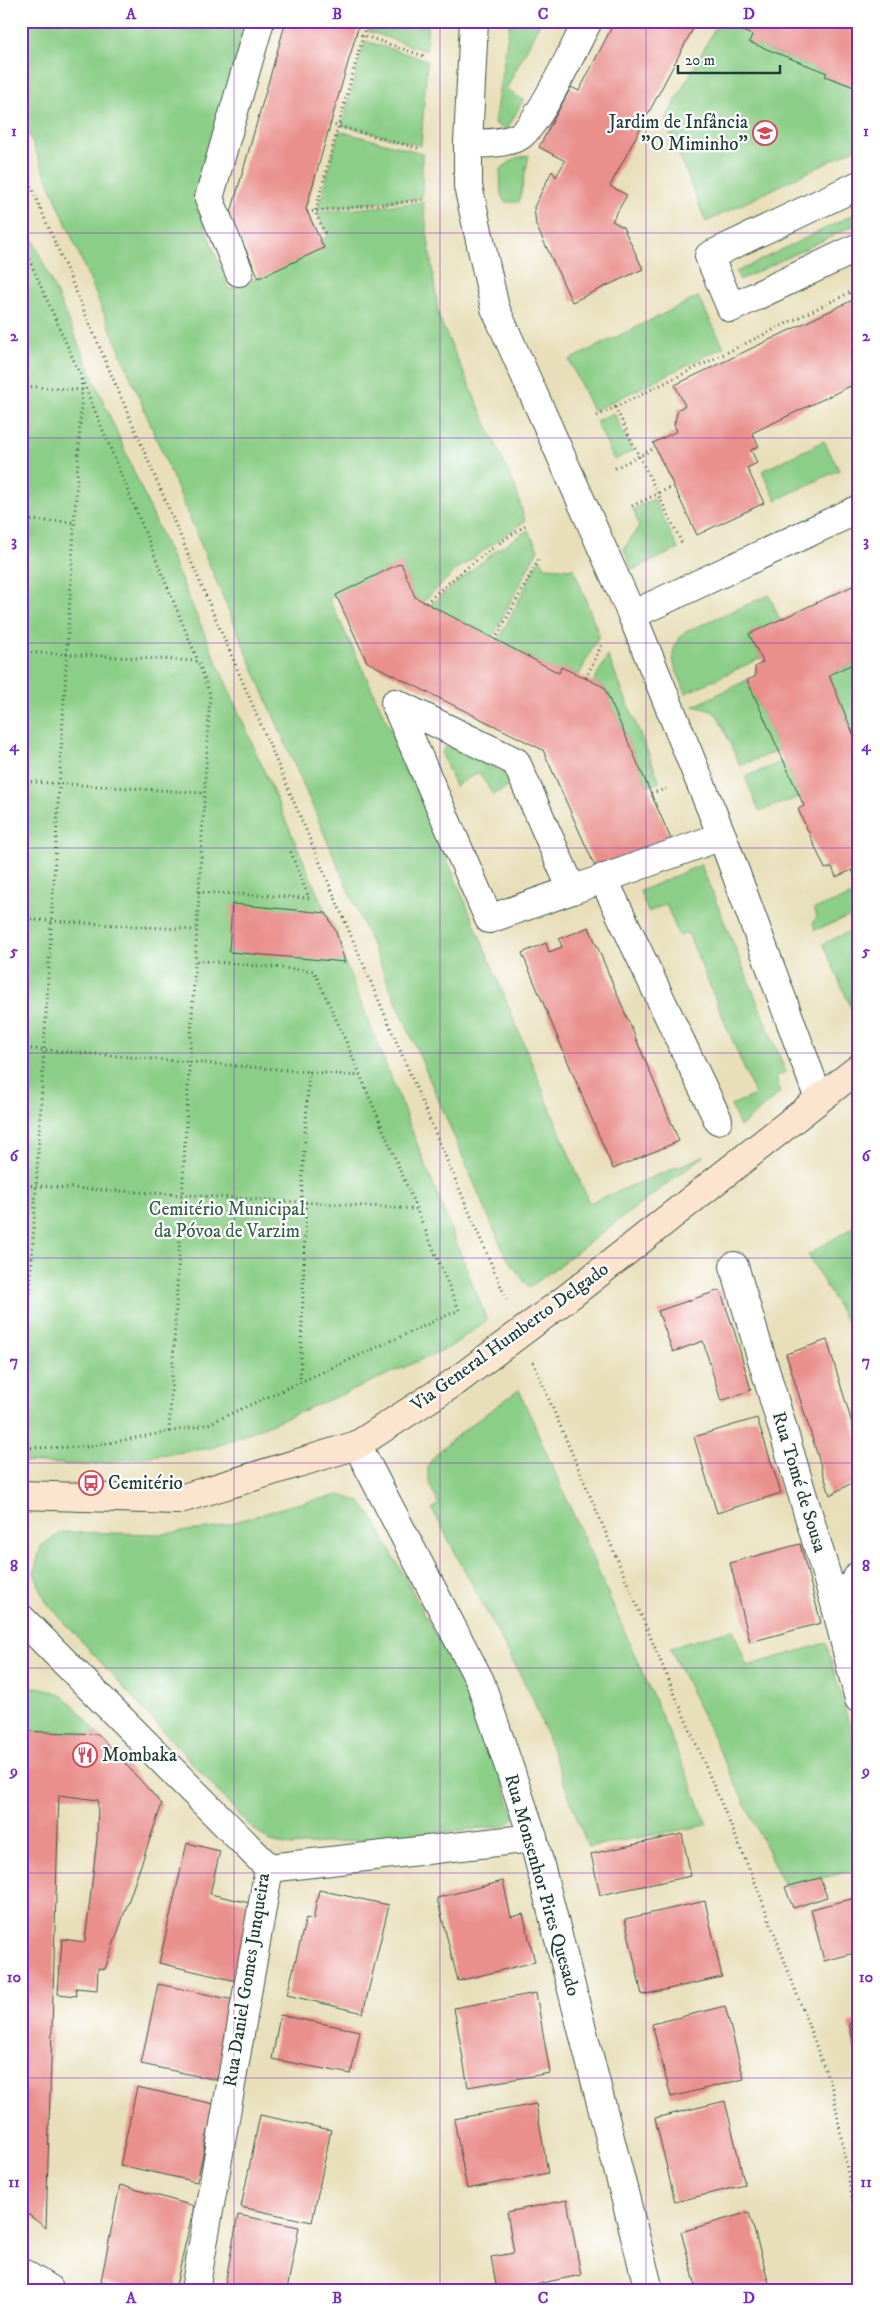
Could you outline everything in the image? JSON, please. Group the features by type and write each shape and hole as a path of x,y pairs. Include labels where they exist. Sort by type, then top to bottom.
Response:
{"main road":[{"name":"Via General Humberto Delgado","path":"21,1495 177,1500 357,1445 455,1382 567,1298 859,1068"}],"street":[{"path":"239,272 210,198 260,21"},
{"path":"474,21 468,143 468,186 495,308 632,615 722,836 819,1099"},
{"path":"468,143 490,144 519,137 536,118 588,21"},
{"path":"859,185 709,256 730,308 859,247"},
{"path":"632,615 859,510"},
{"path":"572,890 516,762 395,703 489,918 572,890 722,836"},
{"path":"603,878 718,1120"},
{"name":"Rua Tomé de Sousa","path":"734,1266 836,1607 859,1699"},
{"name":"Rua Monsenhor Pires Quesado","path":"357,1445 480,1681 533,1838 649,2290"},
{"path":"836,1607 859,1575"},
{"name":"Rua Daniel Gomes Junqueira","path":"21,1618 269,1868 194,2290"},
{"path":"269,1868 533,1838"}],"path":[{"path":"325,233 315,212 367,21"},
{"path":"356,33 427,57"},
{"path":"330,124 420,149"},
{"path":"21,164 510,1309"},
{"path":"308,212 422,200"},
{"path":"21,241 81,378 210,694 188,1061 169,1432"},
{"path":"596,416 859,288"},
{"path":"81,378 82,390 21,1448 86,1447 206,1425 460,1310 314,971 194,960"},
{"path":"21,386 82,390"},
{"path":"615,407 682,543"},
{"path":"615,468 655,448"},
{"path":"632,506 674,486"},
{"path":"21,520 74,522"},
{"path":"426,603 486,551 526,525"},
{"path":"495,640 540,557"},
{"path":"586,678 602,644"},
{"path":"21,652 198,661"},
{"path":"21,781 204,793"},
{"path":"651,793 666,788"},
{"path":"198,892 309,898 290,850"},
{"path":"21,919 196,930"},
{"path":"21,1048 360,1076"},
{"path":"301,1202 309,1071"},
{"path":"21,1185 416,1209"},
{"path":"300,1383 306,1202"},
{"path":"21,1333 29,1334"},
{"path":"530,1355 757,1886 833,2091 859,2237"}],"green space":[{"path":"21,21 250,21 196,203 229,290 324,248 321,241 328,236 317,213 423,202 439,318 515,487 525,521 455,571 423,602 415,597 401,563 329,599 432,823 589,1203 704,1156 529,1288 505,1255 236,628 21,116"},
{"path":"371,21 428,21 426,51 368,31"},
{"path":"510,21 541,21 506,89 523,100 508,128 502,128 494,123"},
{"name":"Jardim de Infância \"O Miminho\"","path":"719,21 747,21 742,30 752,35 749,42 827,73 825,77 859,89 859,147 706,222 665,120"},
{"path":"365,41 427,60 421,146 342,125"},
{"path":"339,131 422,153 422,198 318,209"},
{"path":"529,155 519,202 505,202 501,195 500,169 516,158"},
{"name":"Cemitério Municipal da Póvoa de Varzim","path":"21,212 326,913 336,932 345,962 487,1320 450,1347 348,1392 212,1448 84,1465 21,1462"},
{"path":"859,212 859,223 740,280 736,272"},
{"path":"698,297 724,347 593,411 569,360"},
{"path":"614,413 632,451 614,460 596,421"},
{"path":"824,441 839,470 776,500 762,471"},
{"path":"654,499 678,549 632,570 624,549 639,526 633,509"},
{"path":"528,530 538,549 492,638 430,605 494,552"},
{"path":"540,558 545,567 574,569 599,635 579,675 562,667 559,673 498,641"},
{"path":"769,595 780,620 749,634 761,658 686,693 675,668 673,655 678,640 685,632"},
{"path":"608,656 660,782 648,786 604,687 593,682"},
{"path":"859,661 859,748 829,675"},
{"path":"747,680 779,750 740,766 718,716 712,711 694,706"},
{"path":"449,747 519,780 493,795 479,772 455,786 442,754 444,748"},
{"path":"784,761 800,797 759,811 745,777"},
{"path":"701,865 786,1072 776,1077 780,1093 740,1127 731,1105 755,1095 688,933 679,936 666,904 648,912 640,891"},
{"path":"859,893 859,913 815,930 813,923 817,917 814,909"},
{"path":"859,927 859,1020 857,1021 823,944"},
{"path":"859,1223 859,1343 808,1255"},
{"path":"519,1390 692,1786 707,1825 588,1847 533,1699 432,1509 439,1504 428,1477 428,1467 432,1460 453,1439"},
{"path":"340,1495 361,1502 374,1520 479,1716 515,1818 505,1826 291,1846 270,1842 246,1822 46,1602 34,1573 41,1546 61,1532 161,1534 214,1528 292,1505"},
{"path":"733,1629 747,1666 826,1643 859,1759 859,1869 785,1887 670,1648"},
{"path":"35,1687 47,1689 64,1697 78,1710 98,1734 21,1731 21,1689"}],"building":[{"path":"286,21 360,21 306,209 324,248 259,278 230,216"},
{"path":"615,21 697,21 610,186 627,195 612,221 623,227 643,269 572,302 536,225 534,207 552,171 556,177 565,161 539,147 571,87 579,91"},
{"path":"747,21 859,21 859,89 825,76 827,73 749,42 752,35 742,31"},
{"path":"859,297 859,382 752,433 759,446 751,450 757,463 747,468 764,503 697,535 653,443 677,431 674,425 678,409 685,406 675,385"},
{"path":"401,563 415,597 559,673 561,667 604,687 671,839 597,871 543,750 367,662 336,595"},
{"path":"859,583 859,661 829,675 859,748 859,885 852,870 836,877 832,867 825,869 798,809 804,806 747,680 755,677 755,667 763,662 749,634"},
{"path":"232,904 326,913 336,932 345,962 229,952"},
{"path":"589,927 679,1141 613,1169 522,953 546,943 549,952 562,947 559,939"},
{"path":"720,1290 734,1330 751,1390 721,1401 703,1341 673,1352 658,1311"},
{"path":"827,1340 859,1446 859,1479 830,1495 786,1354"},
{"path":"757,1418 781,1493 717,1513 694,1437"},
{"path":"800,1544 821,1623 750,1642 730,1563"},
{"path":"21,1731 98,1734 162,1804 105,1969 98,1968 97,1990 76,1988 77,1996 58,1994 62,1939 85,1942 97,1839 98,1800 59,1795 46,2228 21,2209"},
{"path":"682,1834 691,1876 600,1895 591,1854"},
{"path":"187,1843 220,1851 210,1894 254,1904 236,1981 159,1963"},
{"path":"820,1878 827,1897 793,1908 785,1887"},
{"path":"503,1881 511,1917 523,1914 535,1962 458,1981 437,1898"},
{"path":"319,1890 389,1905 363,2013 287,1995 306,1918 313,1920"},
{"path":"859,1897 859,1952 824,1961 811,1909"},
{"path":"705,1901 722,1977 642,1995 625,1919"},
{"path":"158,1984 234,2000 217,2080 141,2064"},
{"path":"536,1993 550,2073 468,2087 454,2008"},
{"path":"725,2006 744,2079 671,2097 652,2024"},
{"path":"280,2015 360,2031 351,2074 272,2059"},
{"path":"859,2021 859,2065 858,2066 849,2023"},
{"path":"137,2087 214,2104 197,2182 120,2165"},
{"path":"725,2101 745,2185 675,2202 655,2118"},
{"path":"536,2104 548,2173 467,2189 454,2119"},
{"path":"260,2115 331,2130 312,2222 241,2207"},
{"path":"120,2185 194,2206 175,2290 132,2290 101,2281"},
{"path":"567,2200 581,2275 507,2290 497,2290 491,2257 514,2253 507,2212"},
{"path":"749,2212 769,2283 745,2290 697,2290 681,2232"},
{"path":"238,2215 299,2227 287,2290 224,2290"}],"place":[{"name":"Jardim de Infância \"O Miminho\"","path":"765,133"},
{"name":"Cemitério","path":"91,1483"},
{"name":"Mombaka","path":"85,1755"}]}
